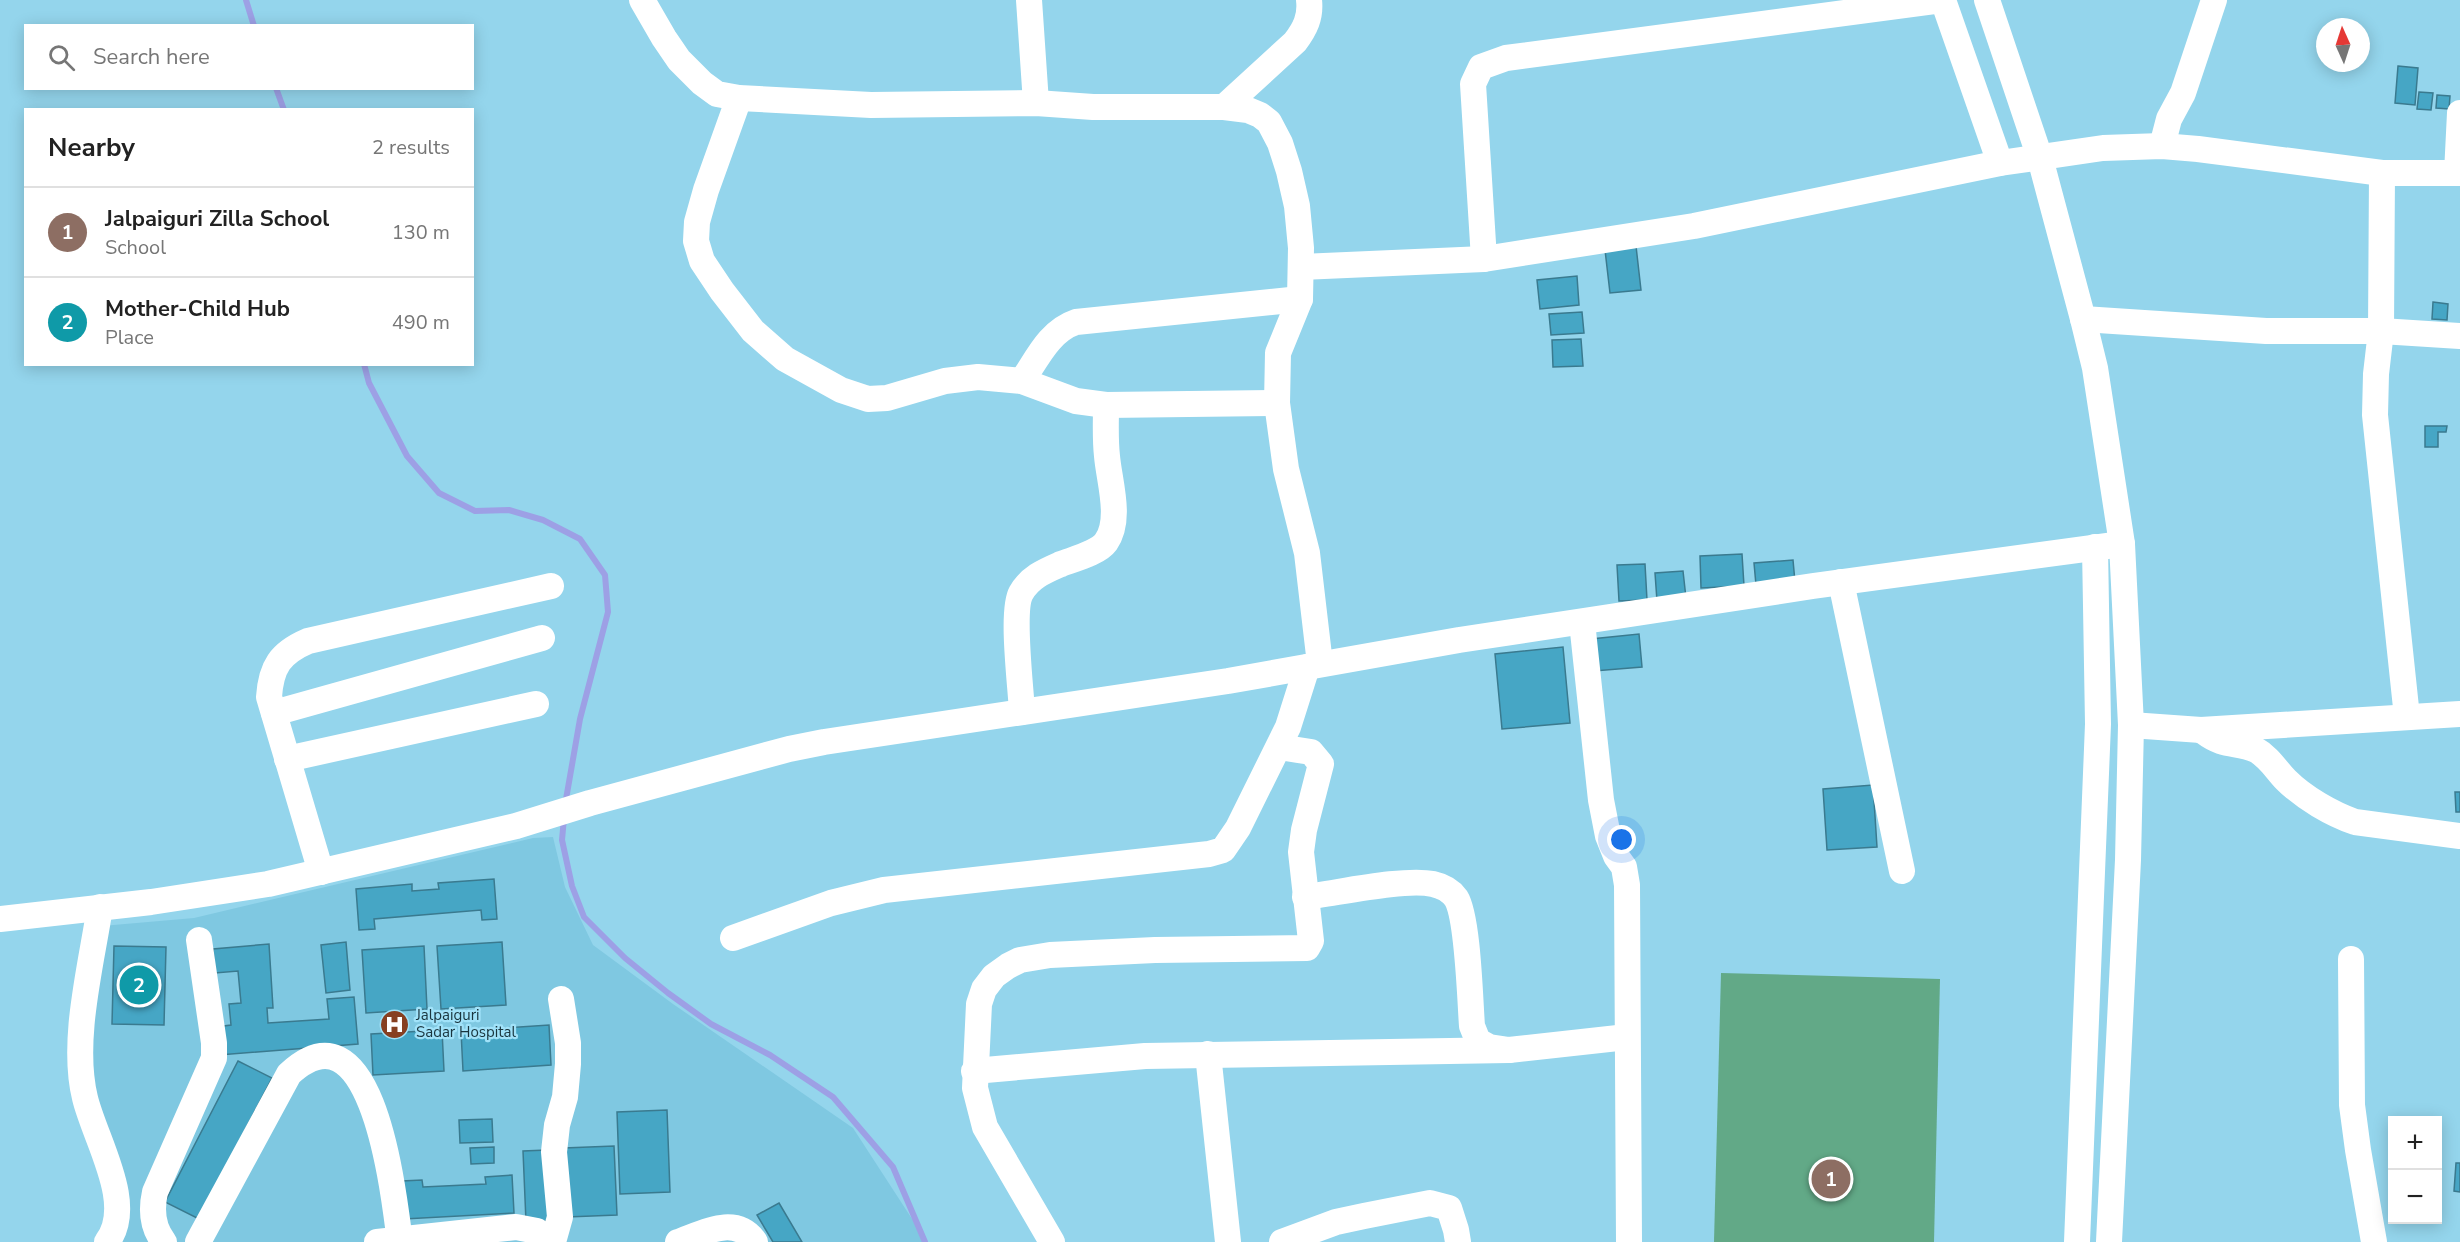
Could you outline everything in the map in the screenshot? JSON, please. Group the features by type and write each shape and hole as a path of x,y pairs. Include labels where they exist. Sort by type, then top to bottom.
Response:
{"street":[{"path":"642,0 679,60 717,94 739,99 871,105 1036,102 1093,107 1224,106 1248,110 1269,122 1280,143 1297,206 1301,248 1300,299 1278,353 1277,403 1286,469 1307,553 1314,666 1279,747 1238,828 1223,850 1209,854 884,890 831,903 733,938"},
{"path":"1029,0 1036,102"},
{"path":"1224,106 1295,42 1309,17 1309,0"},
{"path":"1484,259 1473,84 1481,67 1506,58 1943,0 2000,163"},
{"path":"1987,0 2040,158 2083,319 2095,368 2122,544 2131,725 2128,860 2109,1242"},
{"path":"2162,146 2169,119 2183,93 2214,0"},
{"path":"739,99 706,190 697,222 696,242 702,261 722,291 753,331 785,359 841,390 868,399 887,398 945,381 978,377 1023,381 1076,400 1106,405 1277,403"},
{"path":"1301,267 1484,259 1694,226 2000,163 2103,148 2162,146 2260,156 2382,173 2458,173 2460,113"},
{"path":"2382,173 2381,331 2376,374 2375,415 2407,717"},
{"path":"1023,381 1053,335 1062,326 1076,322 1300,299"},
{"path":"2083,319 2266,331 2381,331 2460,336"},
{"path":"1022,712 1016,613 1019,595 1040,573 1106,543 1110,531 1114,513 1107,455 1106,405"},
{"path":"0,919 268,884 516,826 789,748 1314,666 1459,640 1841,582 2122,544"},
{"path":"2077,1242 2098,724 2095,547"},
{"path":"1841,582 1902,871"},
{"path":"321,872 269,697 270,679 279,660 291,648 308,641 551,586"},
{"path":"1582,622 1601,800 1608,836 1616,856 1624,867 1627,885 1629,1242"},
{"path":"273,713 542,638"},
{"path":"287,759 536,704"},
{"path":"2131,725 2201,730 2460,714"},
{"path":"2201,730 2217,742 2256,750 2274,765 2293,787 2339,816 2355,822 2460,836"},
{"path":"1052,1242 986,1127 975,1088 974,1071 979,1004 984,989 994,976 1020,960 1050,955 1155,950 1302,950 1307,948 1311,941 1301,852 1321,764 1311,752 1279,747"},
{"path":"1305,897 1410,883 1444,887 1456,898 1462,915 1472,1026 1478,1041 1489,1047 1509,1050"},
{"path":"100,907 81,1036 81,1050 82,1084 86,1102 117,1196 118,1219 107,1242"},
{"path":"164,1242 153,1220 152,1203 214,1058 214,1043 199,940"},
{"path":"2351,959 2352,1105 2374,1242"},
{"path":"198,1242 289,1074 305,1062 325,1057 336,1059 354,1073 365,1088 374,1107 387,1152 393,1241 516,1227 537,1231 552,1242 560,1216 554,1152 556,1125 564,1097 568,1064 568,1043 561,999"},
{"path":"974,1071 1144,1056 1509,1050 1627,1037"},
{"path":"1208,1054 1228,1242"},
{"path":"1282,1242 1336,1222 1430,1203 1449,1208 1458,1242"},
{"path":"678,1242 722,1227 742,1229 755,1242"}],"shaded area":[{"name":"Jalpaiguri Sadar Hospital","path":"553,837 565,887 593,945 673,1004 853,1128 927,1242 111,1242 84,1044 102,926 194,918 533,838"}],"green space":[{"path":"1721,973 1940,979 1934,1242 1714,1242"}],"building":[{"path":"2398,66 2418,68 2415,105 2395,103"},
{"path":"2419,92 2433,93 2431,110 2417,109"},
{"path":"2437,95 2450,96 2449,109 2436,108"},
{"path":"1636,246 1641,290 1610,293 1605,250"},
{"path":"1577,276 1579,305 1540,309 1537,280"},
{"path":"2433,302 2448,304 2447,320 2432,319"},
{"path":"1582,312 1584,333 1551,335 1549,314"},
{"path":"1581,339 1583,366 1553,367 1552,340"},
{"path":"2425,426 2447,426 2446,432 2438,432 2438,447 2425,447"},
{"path":"1742,554 1744,586 1701,588 1700,556"},
{"path":"1793,560 1795,582 1756,585 1754,563"},
{"path":"1645,564 1647,600 1619,601 1617,565"},
{"path":"1683,571 1686,598 1657,601 1655,573"},
{"path":"1639,634 1642,667 1594,671 1591,639"},
{"path":"1563,647 1570,723 1502,729 1495,654"},
{"path":"1873,785 1877,847 1827,850 1823,789"},
{"path":"2455,792 2460,792 2460,812 2456,812"},
{"path":"494,879 497,919 482,920 481,910 374,919 375,929 359,930 356,889 412,884 412,891 439,889 438,883"},
{"path":"346,942 350,990 326,993 321,945"},
{"path":"502,942 506,1005 441,1009 437,946"},
{"path":"269,944 273,1008 267,1008 268,1023 329,1019 327,999 354,997 358,1044 219,1055 216,1027 231,1025 229,1004 241,1003 238,971 215,973 213,949"},
{"path":"114,946 166,947 164,1025 112,1024"},
{"path":"424,946 427,1009 366,1013 362,950"},
{"path":"549,1025 551,1065 463,1071 461,1031"},
{"path":"442,1030 444,1071 373,1075 371,1034"},
{"path":"238,1061 272,1078 199,1219 165,1202"},
{"path":"667,1110 670,1192 620,1194 617,1112"},
{"path":"492,1119 493,1142 460,1143 459,1120"},
{"path":"614,1146 617,1215 567,1217 564,1148"},
{"path":"494,1147 494,1163 471,1164 470,1148"},
{"path":"547,1150 550,1221 526,1222 523,1151"},
{"path":"2456,1163 2460,1163 2460,1192 2454,1191"},
{"path":"512,1175 514,1213 404,1219 402,1181 422,1180 423,1187 486,1184 485,1177"},
{"path":"779,1203 802,1242 773,1242 757,1215"}],"waterway":[{"path":"246,0 253,24"},
{"path":"277,90 283,108"},
{"path":"365,366 369,383 407,456 439,493 475,511 509,510 543,520 580,539 605,575 608,612 580,719 565,805"},
{"path":"564,818 562,840 572,886 584,917 625,958 668,993 711,1024 770,1055 833,1097 893,1167 925,1242"}],"place":[{"name":"Mother-Child Hub","path":"139,985"},
{"name":"Jalpaiguri Sadar Hospital","path":"395,1024"},
{"name":"Jalpaiguri Zilla School","path":"1831,1179"}]}
